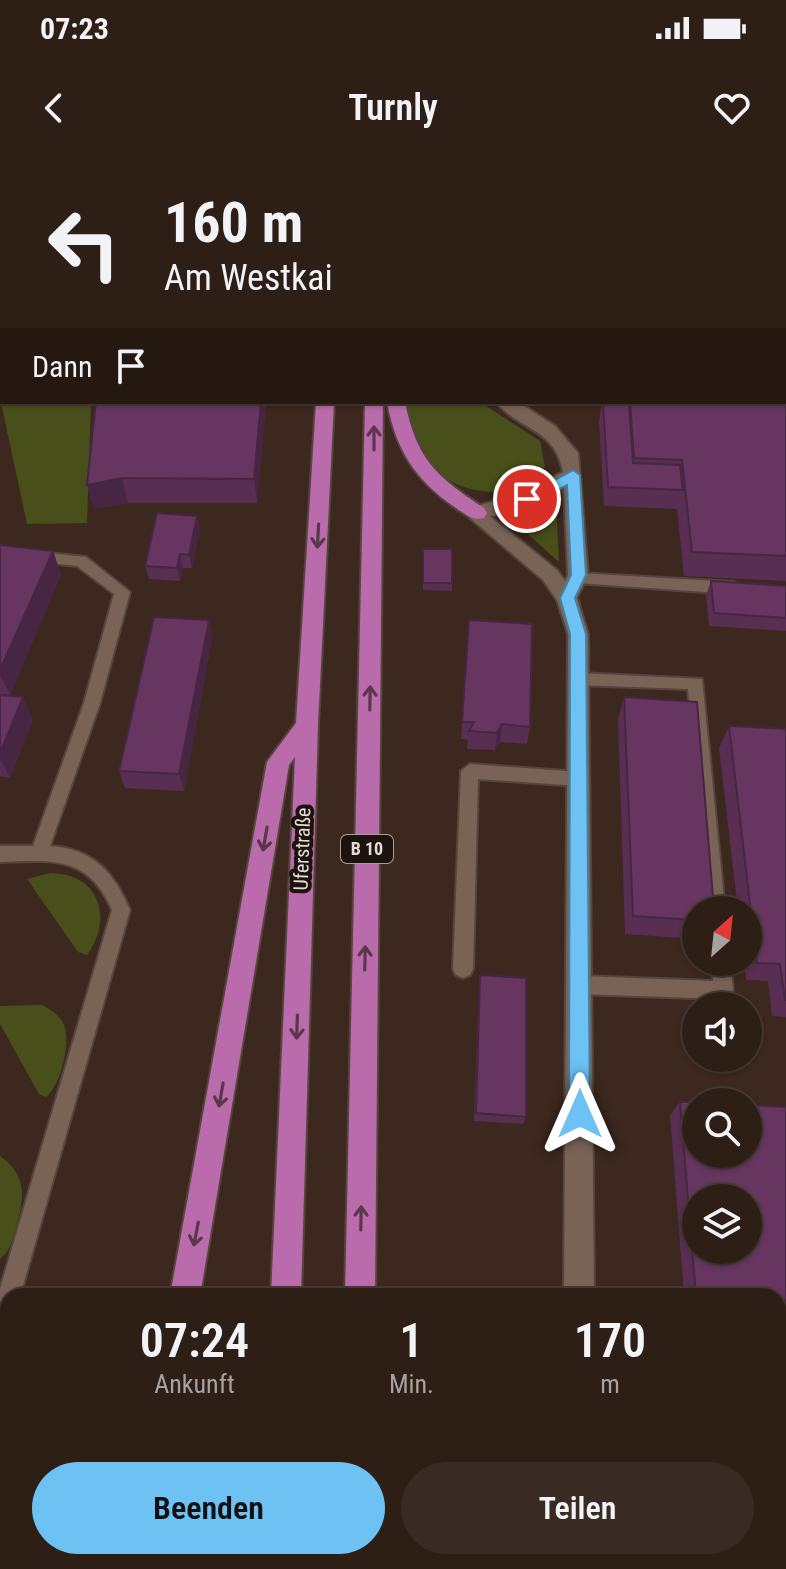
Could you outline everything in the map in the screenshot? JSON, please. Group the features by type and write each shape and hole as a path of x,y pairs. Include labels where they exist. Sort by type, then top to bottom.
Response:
{"highway":[{"name":"Uferstraße","path":"286,1288 307,725 325,404"},
{"name":"B 10","path":"360,1288 374,404"},
{"path":"396,404 401,438 411,460 444,490 477,513"},
{"path":"186,1288 278,762 307,725"}],"main road":[{"path":"508,404 563,443 573,475 572,588 578,634 579,679 579,1288"},
{"path":"477,513 527,499 573,475"},
{"path":"477,513 572,588"}],"lane":[{"path":"0,553 81,561 122,592 92,703 39,853"},
{"path":"572,588 755,589"},
{"path":"579,679 696,683 715,896"},
{"path":"463,969 470,771 579,779"},
{"path":"0,854 70,854 98,868 113,890 121,910 11,1288"},
{"path":"580,985 723,990 722,976"}],"green space":[{"path":"1,404 91,404 87,523 27,524"},
{"path":"403,404 483,404 540,441 545,467 530,480 513,488 495,492 476,490 440,475 425,461 410,435"},
{"path":"556,503 559,562 511,519"},
{"path":"50,873 67,875 80,881 97,900 100,927 87,955 78,952 27,879"},
{"path":"42,1005 59,1017 66,1036 59,1075 46,1097 39,1094 0,1024 0,1006"},
{"path":"0,1156 16,1172 22,1199 11,1243 0,1259"}],"building":[{"path":"96,404 261,404 254,479 122,478 87,485"},
{"path":"603,404 629,404 633,463 680,465 683,490 608,487"},
{"path":"630,404 786,404 786,556 692,552 682,460 634,458"},
{"path":"157,513 197,516 189,555 180,554 177,568 145,566"},
{"path":"0,545 53,551 0,670"},
{"path":"423,549 452,549 452,583 423,583"},
{"path":"711,581 786,586 786,618 714,613"},
{"path":"154,617 209,620 179,774 119,771"},
{"path":"469,620 532,624 530,727 502,724 497,733 469,731 474,722 462,722"},
{"path":"0,695 23,697 0,753"},
{"path":"624,697 697,702 713,896 682,896 682,919 633,916"},
{"path":"729,726 786,729 786,1000 780,964 762,963 762,896 749,896"},
{"path":"480,975 526,978 526,1117 476,1113"},
{"path":"762,1106 786,1107 786,1288 695,1288 693,1264 762,1264 762,1184 687,1184 685,1168 762,1168"}],"route":[{"path":"527,499 573,475 578,575 567,598 578,634 580,1114"}]}
